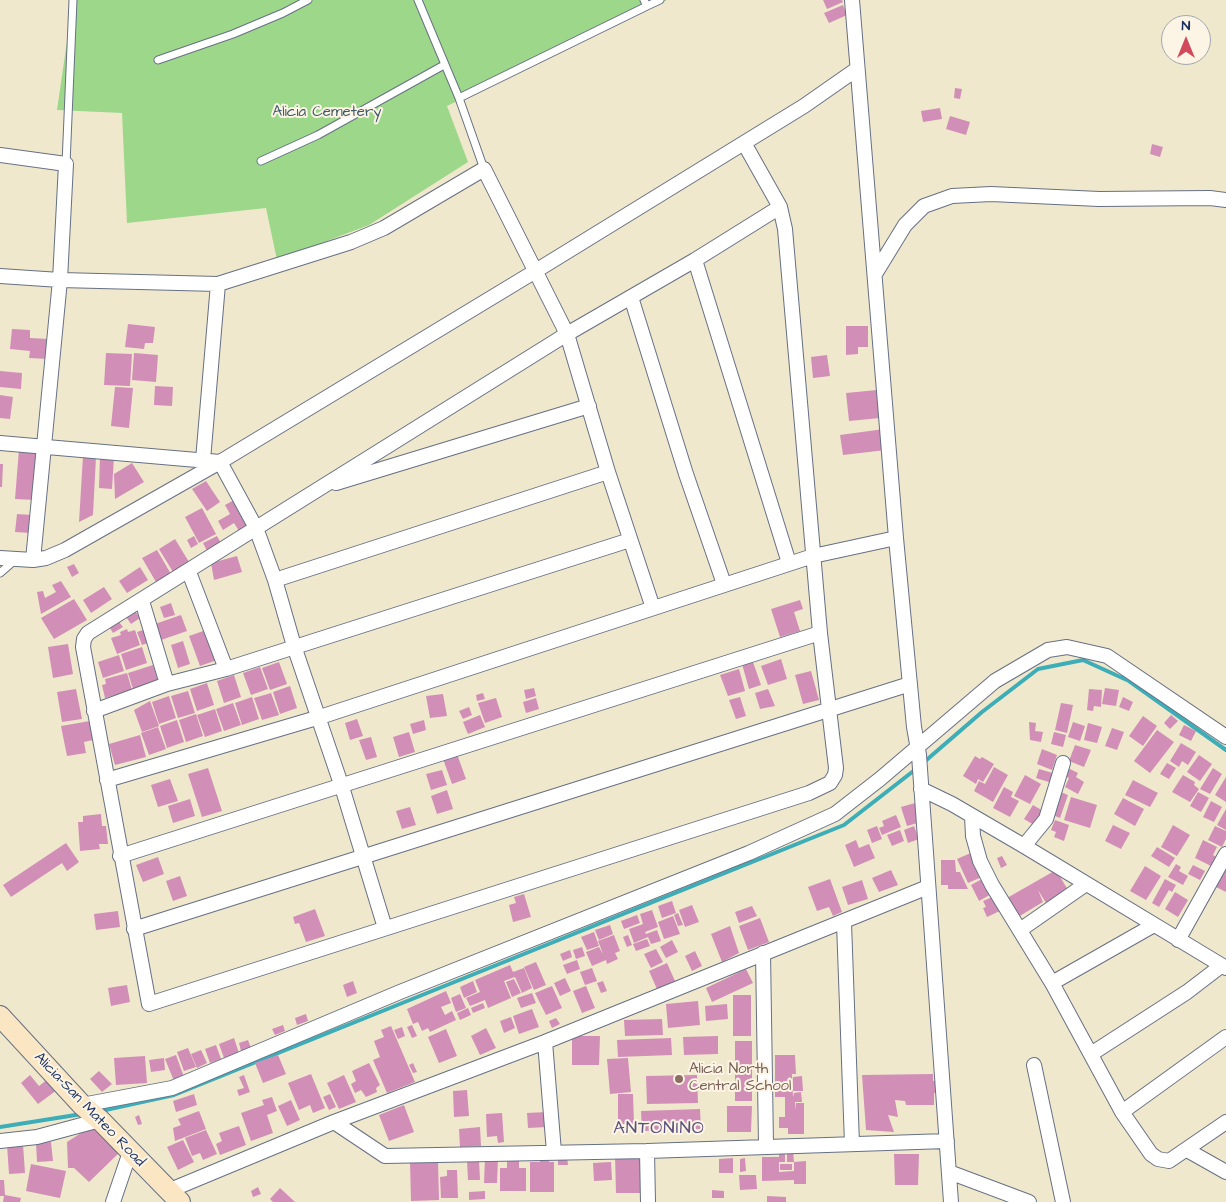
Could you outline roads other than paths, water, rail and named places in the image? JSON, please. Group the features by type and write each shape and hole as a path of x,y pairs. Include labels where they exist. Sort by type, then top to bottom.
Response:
{"main road":[{"name":"Alicia-San Mateo Road","path":"0,1016 82,1105 100,1120 174,1196"}],"street":[{"path":"852,0 896,538 918,750 951,1202"},
{"path":"0,558 33,560 46,558 65,550 220,462 744,143 857,69"},
{"path":"744,143 780,207 790,273 820,633 836,768 830,783 800,796 149,1004 120,856 83,647 84,639 88,633 189,572 256,528 567,334 695,260 780,207"},
{"path":"0,155 66,164 60,280 42,448 33,560"},
{"path":"0,276 60,280 218,284 367,235 407,215 484,169 534,272 567,334 608,472 652,608"},
{"path":"875,274 905,225 924,206 952,196 991,194 1099,199 1210,198 1226,200"},
{"path":"695,260 789,564"},
{"path":"203,460 218,284"},
{"path":"631,297 686,474 724,584"},
{"path":"318,489 589,406"},
{"path":"0,443 220,462"},
{"path":"220,462 256,528 276,580 294,646 320,717 385,928"},
{"path":"276,580 608,472"},
{"path":"107,780 320,717 813,556 896,538"},
{"path":"94,711 167,684 226,669 630,540"},
{"path":"189,572 226,669"},
{"path":"142,601 167,684"},
{"path":"120,856 342,787 820,633"},
{"path":"82,1105 172,1088 400,992 749,853 835,814 918,750 994,681 1048,650 1067,647 1106,656 1226,737"},
{"path":"134,929 910,684"},
{"path":"1024,846 1046,819 1063,763"},
{"path":"920,783 1224,967 1091,1054"},
{"path":"972,816 973,836 980,861 992,885 1052,983 1122,1112 1151,1154 1158,1160 1169,1161 1226,1122"},
{"path":"1178,940 1226,854"},
{"path":"1020,930 1086,884"},
{"path":"174,1196 334,1122 545,1042 763,953 844,923 928,887"},
{"path":"844,923 852,1144"},
{"path":"1052,983 1154,925"},
{"path":"763,953 766,1145"},
{"path":"1122,1112 1226,1037"},
{"path":"545,1042 554,1152"},
{"path":"1034,1064 1063,1202"},
{"path":"0,1141 53,1134 76,1128 90,1121 100,1120"},
{"path":"334,1122 385,1156 947,1141"},
{"path":"647,1150 648,1202"},
{"path":"1187,1150 1226,1172"},
{"path":"113,1202 130,1152"},
{"path":"949,1172 1029,1202"}],"lane":[{"path":"66,164 73,0"},
{"path":"158,60 233,34 283,13 308,0"},
{"path":"418,0 458,98 484,169"},
{"path":"458,98 646,3 660,0"},
{"path":"261,161 318,135 444,65"},
{"path":"0,573 16,559"}],"waterway":[{"path":"923,763 982,712 1038,669 1083,660 1129,681 1226,750"},
{"path":"101,1111 174,1095 844,825 916,769"},
{"path":"0,1127 82,1114"}],"place":[{"name":"Alicia North Central School","path":"679,1079"}],"district":[{"name":"ANTONINO","path":"659,1129"}],"park label":[{"name":"Alicia Cemetery","path":"327,113"}]}
